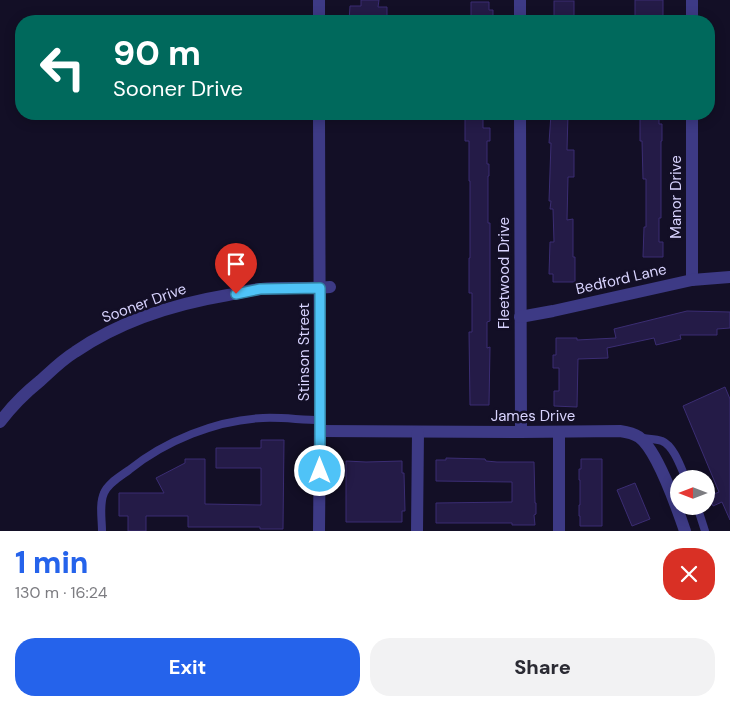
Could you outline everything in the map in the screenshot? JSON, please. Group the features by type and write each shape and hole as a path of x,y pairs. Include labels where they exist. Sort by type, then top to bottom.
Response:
{"street":[{"path":"319,0 319,15"},
{"path":"520,0 520,15"},
{"path":"692,0 692,15"},
{"name":"Stinson Street","path":"319,120 325,288 320,426 320,531"},
{"name":"Fleetwood Drive","path":"520,120 521,432"},
{"name":"Manor Drive","path":"692,120 692,280"},
{"name":"Bedford Lane","path":"520,317 692,280 730,277"},
{"name":"Sooner Drive","path":"0,422 8,411 52,369 74,352 112,330 161,311 216,297 260,289 325,288"},
{"name":"James Drive","path":"320,426 418,432 620,431 630,432 640,438"},
{"path":"417,531 418,432"},
{"path":"559,432 559,531"},
{"path":"640,438 649,449 668,485 685,531"}],"lane":[{"path":"102,531 101,502 106,488 139,462 168,444 224,423 263,418 320,426"},
{"path":"640,438 666,443 672,449 682,470"},
{"path":"700,515 705,531"}],"building":[{"path":"361,0 379,0 378,7 387,7 387,15 349,15 350,6 361,6"},
{"path":"635,0 663,0 663,15 635,15"},
{"path":"554,1 574,1 574,15 554,15"},
{"path":"471,2 489,2 489,10 493,10 493,15 471,15"},
{"path":"465,120 483,120 483,128 490,128 490,141 487,141 487,164 489,164 488,223 490,223 490,321 487,322 487,348 490,347 489,405 470,405 469,332 472,332 472,293 469,293 470,181 469,141 465,141"},
{"path":"551,120 568,120 567,150 574,150 574,177 568,177 567,220 573,219 575,282 553,282 553,274 549,274 550,242 554,242 553,209 550,209 551,201 549,201 551,143 549,143"},
{"path":"640,120 659,120 659,124 662,124 662,141 659,242 663,242 663,257 643,257 644,227 646,227 646,179 643,179 642,141 640,141"},
{"path":"687,311 730,312 730,328 717,329 717,335 680,335 681,339 656,345 654,338 607,348 608,358 578,359 577,407 554,406 554,391 559,391 559,368 553,368 553,355 556,355 556,338 577,338 577,340 616,338 614,329"},
{"path":"725,387 730,399 730,520 722,502 715,505 715,494 719,492 715,482 715,470 710,470 683,406"},
{"path":"261,440 284,440 283,529 260,529 260,527 188,527 188,516 146,516 146,531 128,531 128,516 119,516 119,493 164,493 156,478 185,463 185,459 205,459 205,504 261,505 261,468 216,468 216,448 261,448"},
{"path":"446,458 485,459 486,461 497,462 534,462 535,525 512,525 512,523 436,523 436,503 512,502 512,482 436,481 436,460 446,460"},
{"path":"581,459 602,459 602,526 580,526 579,469 581,469"},
{"path":"346,461 402,461 405,511 402,511 402,522 346,522"},
{"path":"635,483 650,519 632,526 617,490"}],"route":[{"path":"236,294 260,289 320,288 320,471"}]}
